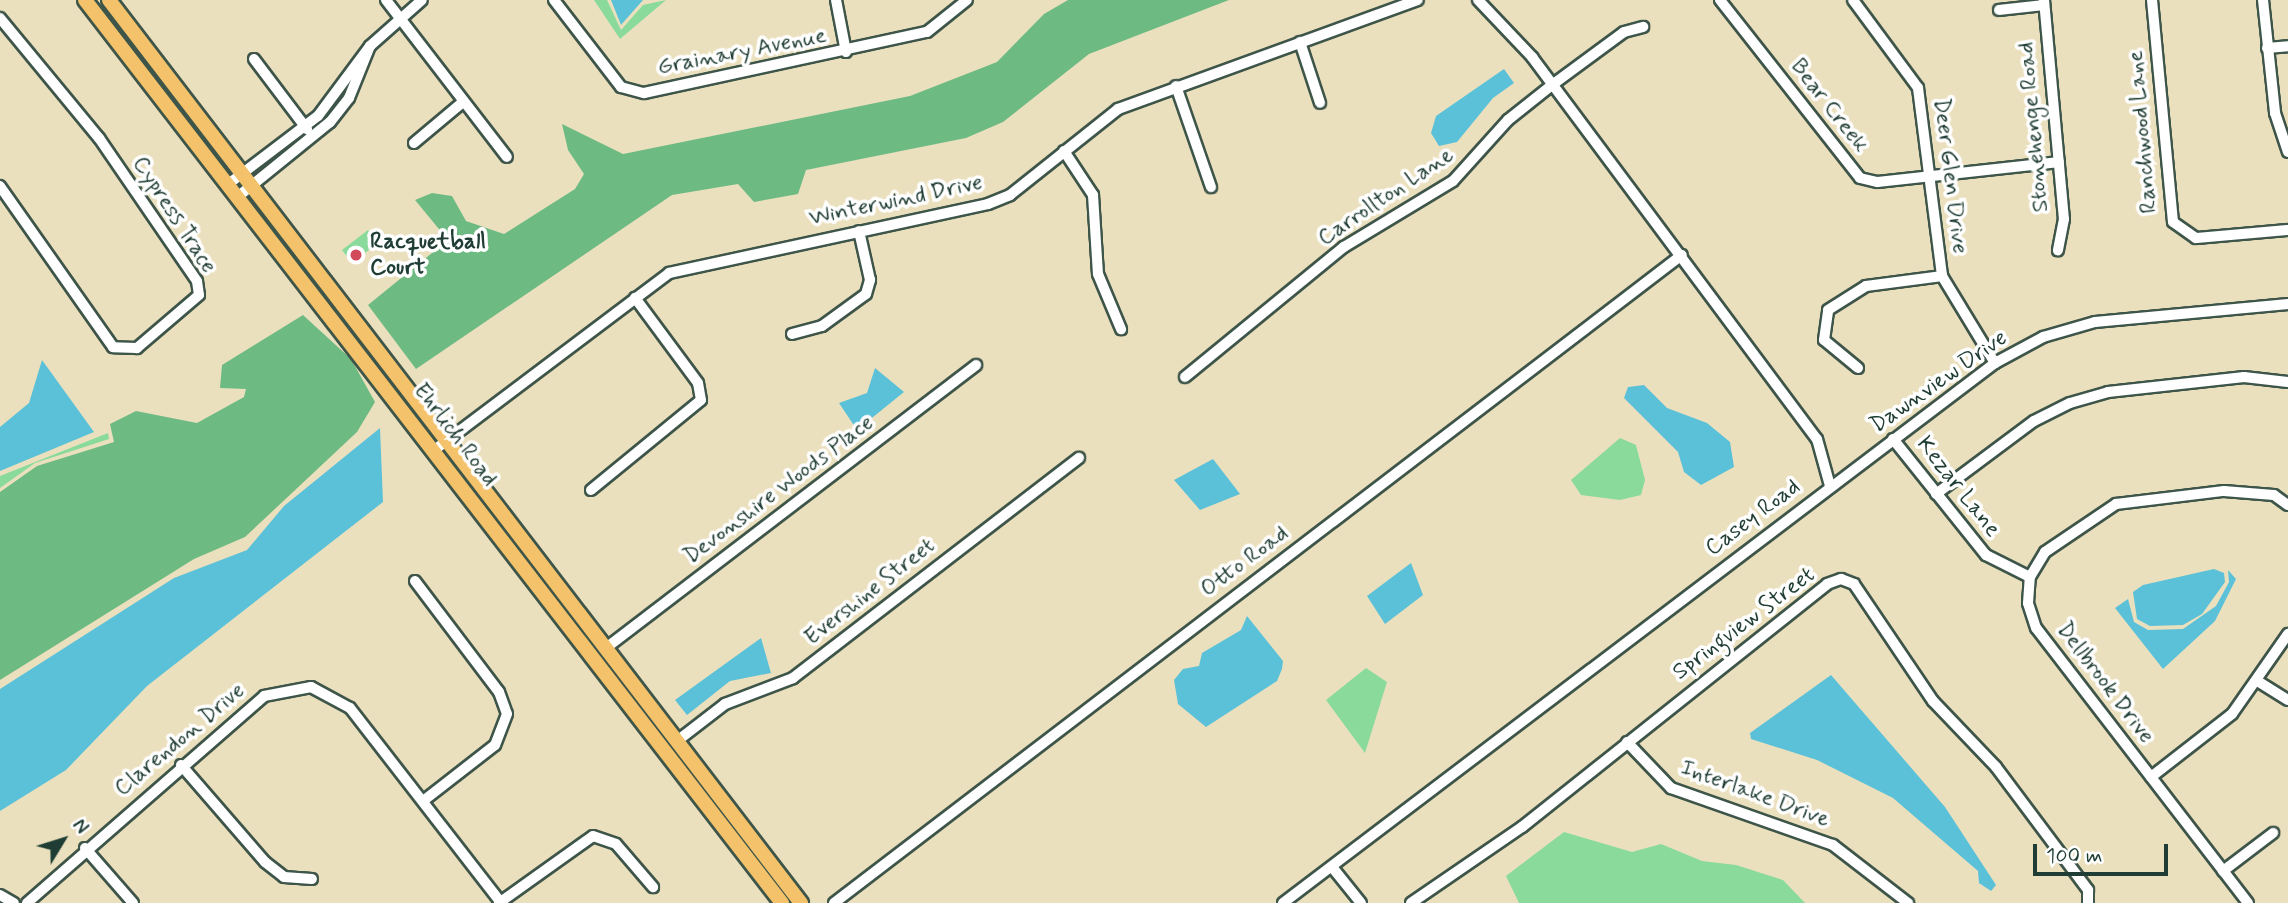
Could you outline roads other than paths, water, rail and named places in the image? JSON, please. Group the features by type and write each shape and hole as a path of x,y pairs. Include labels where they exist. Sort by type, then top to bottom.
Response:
{"main road":[{"name":"Ehrlich Road","path":"86,0 241,194 437,448 782,903"},
{"name":"Ehrlich Road","path":"109,0 255,184 801,903"},
{"path":"633,709 657,725 701,782 709,784"}],"street":[{"path":"386,0 507,157"},
{"path":"231,182 305,126 328,105 370,46 422,0"},
{"name":"Grainary Avenue","path":"554,0 621,87 644,93 846,52 927,32 967,0"},
{"path":"836,0 846,52"},
{"name":"Winterwind Drive","path":"437,448 668,273 695,265 988,204 1118,109 1419,0"},
{"name":"Casey Road","path":"1283,903 1830,486 1817,439 1532,57 1478,0"},
{"name":"Bear Creek","path":"1720,0 1860,178 1878,182 2059,162"},
{"name":"Deer Glen Drive","path":"1853,0 1918,88 1941,276 1994,363"},
{"name":"Ranchwood Lane","path":"2151,0 2173,222 2196,238 2288,230"},
{"path":"2263,0 2275,113 2288,152"},
{"path":"1999,10 2044,3"},
{"name":"Stonehenge Road","path":"2044,3 2064,219 2058,250"},
{"name":"Cypress Trace","path":"0,18 99,138 198,281 199,295 137,348 113,347 0,186"},
{"name":"Carrollton Lane","path":"1185,377 1344,247 1453,181 1508,120 1552,85 1625,32 1643,27"},
{"path":"1300,42 1320,103"},
{"path":"241,194 313,137 349,98 370,46"},
{"path":"2267,48 2288,46"},
{"path":"254,60 313,137"},
{"path":"1176,86 1211,187"},
{"path":"414,144 463,102"},
{"path":"1064,151 1093,195 1098,274 1121,329"},
{"path":"792,334 822,326 866,294 870,280 859,230"},
{"name":"Otto Road","path":"834,903 1682,255"},
{"path":"1858,368 1824,340 1828,310 1866,286 1941,276"},
{"path":"591,490 701,400 698,383 635,298"},
{"name":"Dawnview Drive","path":"1830,486 1994,363 2043,337 2095,322 2288,304"},
{"name":"Devonshire Woods Place","path":"606,648 976,365"},
{"path":"1936,494 2034,421 2070,403 2108,392 2244,377 2288,382"},
{"name":"Kezar Lane","path":"1893,439 1986,555 2031,577"},
{"name":"Evershine Street","path":"677,741 725,704 793,678 1079,458"},
{"path":"2031,577 2045,552 2116,504 2224,491 2274,495 2288,505"},
{"name":"Dellbrook Drive","path":"2031,577 2028,603 2036,628 2248,903"},
{"path":"415,581 499,692 507,714 495,745 423,801"},
{"name":"Springview Street","path":"1411,903 1522,827 1827,584 1854,584 1933,701 1996,768 2088,890 2088,903"},
{"path":"2151,777 2232,714 2259,682 2288,634"},
{"path":"2259,682 2288,701"},
{"name":"Clarendon Drive","path":"27,903 85,848 264,696 311,687 350,708 500,903"},
{"name":"Interlake Drive","path":"1627,742 1671,788 1833,845 1908,903"},
{"path":"181,765 265,862 284,877 312,879"},
{"path":"2223,872 2273,833"},
{"path":"500,903 593,836 616,844 653,887"},
{"path":"85,848 133,903"},
{"path":"1332,867 1361,903"},
{"path":"0,895 14,903"}],"water":[{"path":"611,0 643,0 621,25"},
{"path":"1504,69 1514,83 1493,98 1457,142 1439,146 1431,133 1436,116"},
{"path":"42,360 94,432 0,471 0,427 29,403"},
{"path":"875,368 904,392 857,430 839,403 867,393"},
{"path":"1644,385 1667,408 1707,423 1730,442 1734,467 1701,485 1684,472 1678,452 1624,398 1628,387"},
{"path":"380,428 383,502 147,686 66,770 0,811 0,689 174,578 247,550 284,506"},
{"path":"1213,459 1240,494 1200,510 1174,480"},
{"path":"1411,563 1423,595 1385,624 1367,596"},
{"path":"2214,569 2224,573 2225,582 2202,614 2183,625 2150,626 2137,619 2133,592 2143,585"},
{"path":"2228,570 2236,579 2215,621 2163,669 2115,608 2128,599 2134,622 2148,630 2183,629 2216,606 2229,582"},
{"path":"1247,616 1283,661 1282,669 1277,681 1206,727 1178,704 1174,680 1183,669 1199,666 1202,653 1241,630"},
{"path":"761,638 771,673 730,681 687,715 675,700"},
{"path":"1831,675 1945,807 1996,885 1991,891 1979,883 1978,871 1893,798 1817,760 1751,739 1750,733"}],"place":[{"name":"Racquetball Court","path":"356,255"}]}
